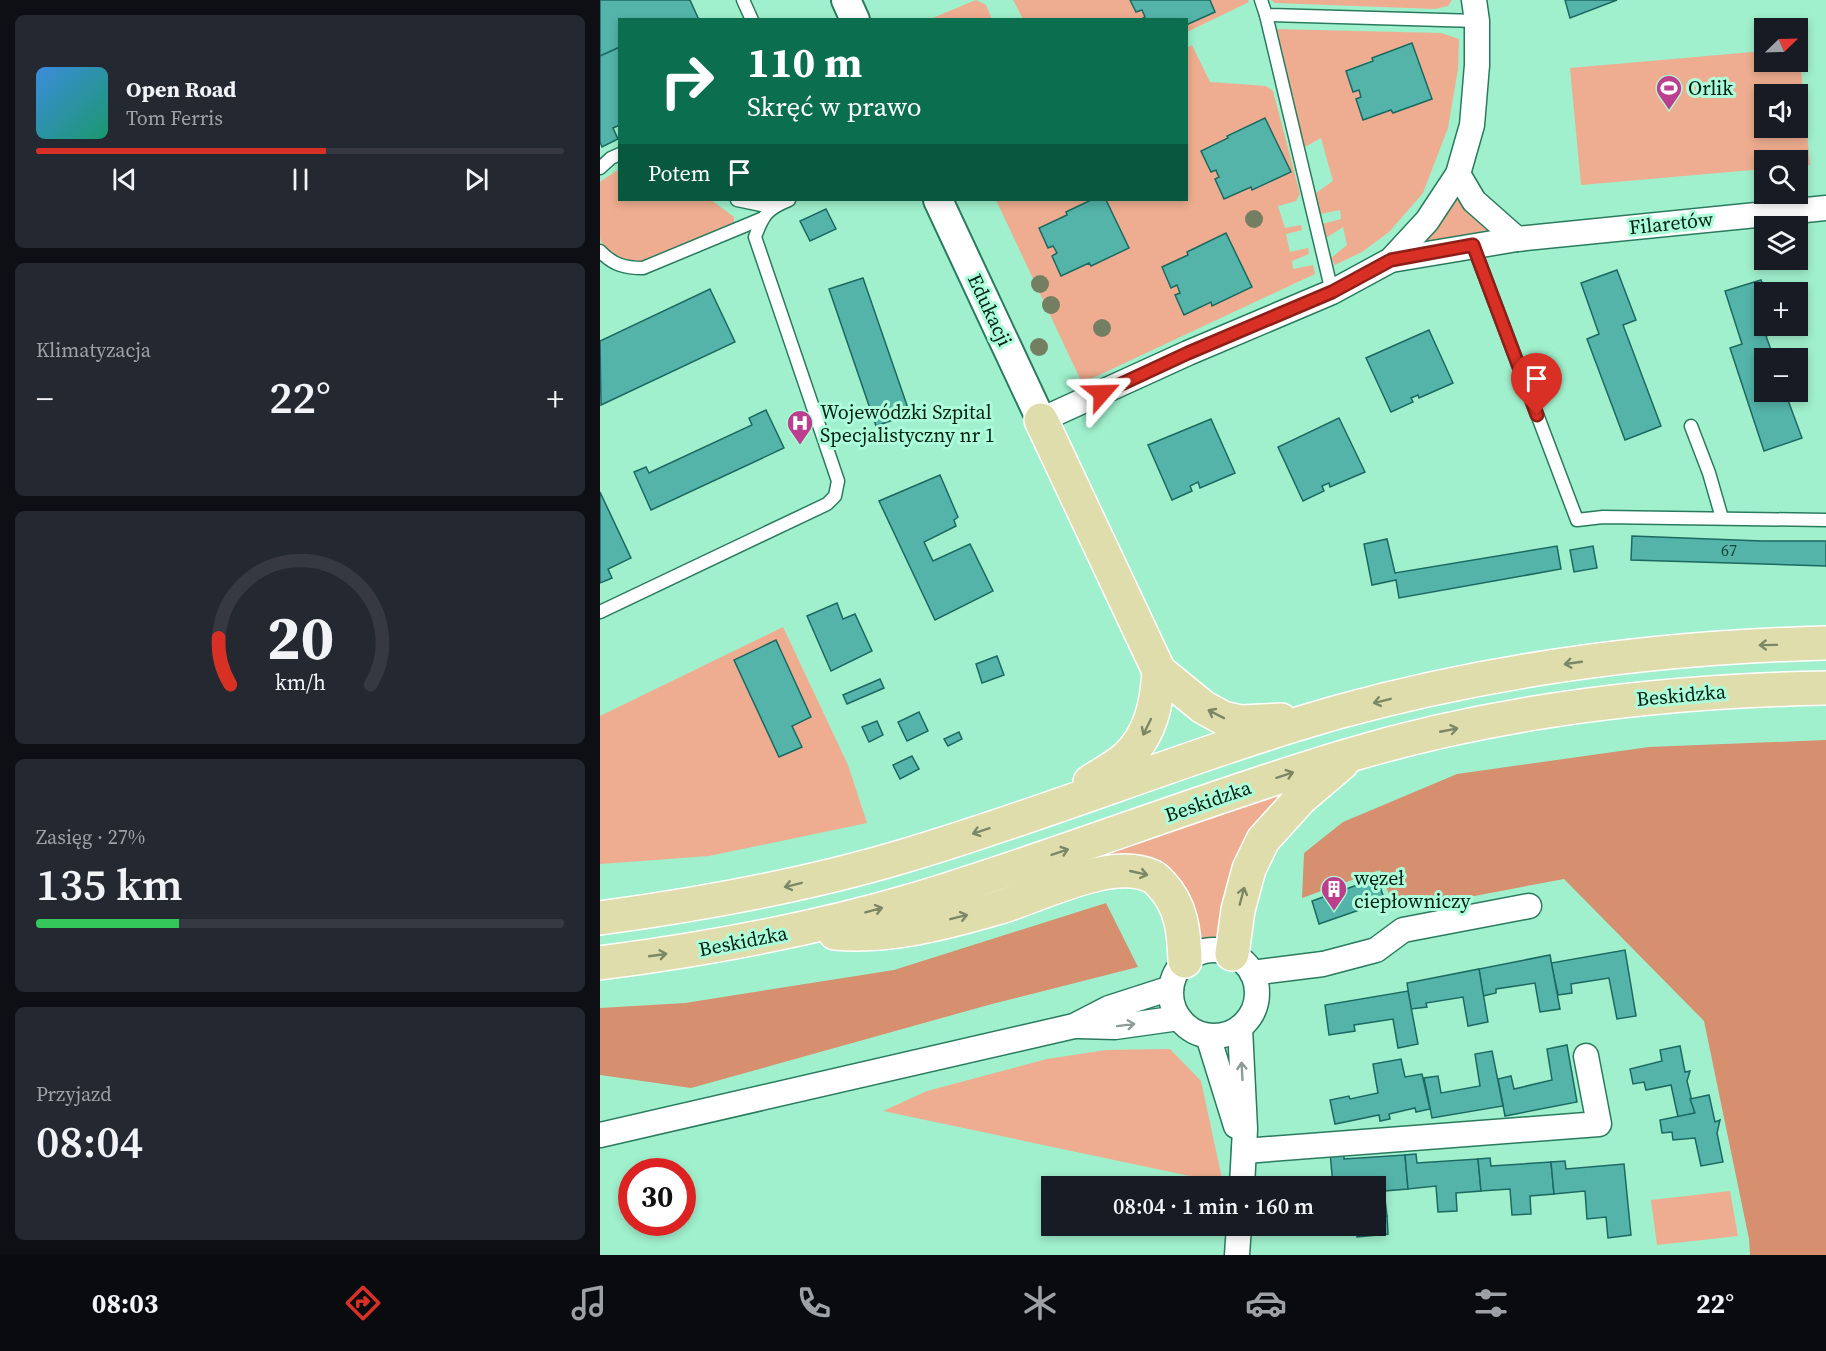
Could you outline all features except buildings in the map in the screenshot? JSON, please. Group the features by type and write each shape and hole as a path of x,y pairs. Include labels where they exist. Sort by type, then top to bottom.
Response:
{"main road":[{"path":"1041,420 1159,671 1203,707 1222,718 1241,722 1268,722 1336,713"},
{"path":"600,918 692,906 784,887 903,856 1336,713 1425,690 1522,670 1626,655 1741,645 1826,643"},
{"path":"1056,806 1127,757 1148,728 1158,696 1159,671"},
{"name":"Beskidzka","path":"600,963 698,950 797,930 916,899 1351,754 1437,732 1532,714 1621,701 1744,689 1826,688"},
{"path":"1242,963 1238,910 1247,879 1263,840 1301,798 1351,754"},
{"path":"797,930 860,935 922,927 998,908 1108,871 1135,870 1154,876 1170,893 1180,915 1178,975"}],"street":[{"path":"846,0 854,18"},
{"name":"Filaretów","path":"1391,260 1427,221 1458,174 1472,125 1478,65 1476,10"},
{"path":"1458,174 1474,201 1517,238"},
{"name":"Edukacji","path":"938,201 1041,420"},
{"name":"Filaretów","path":"1041,420 1188,353 1332,292 1391,260 1517,238 1826,208"},
{"path":"1257,1001 1290,980 1323,964 1376,950 1403,930 1529,906"},
{"path":"600,1135 1074,1026 1178,975 1196,954 1208,951 1220,950 1242,963 1257,986 1254,1011 1240,1028 1219,1036 1197,1033 1179,1018 1171,999 1178,975"},
{"path":"1242,963 1323,964"},
{"path":"1074,1026 1115,1027 1179,1018"},
{"path":"1240,1028 1245,1129 1243,1176"},
{"path":"1208,1036 1244,1151"},
{"path":"1244,1151 1599,1124 1586,1056"},
{"path":"1238,1255 1239,1236"}],"lane":[{"path":"743,0 751,18"},
{"path":"1261,0 1332,292"},
{"path":"1266,15 1476,10"},
{"path":"600,168 618,155"},
{"path":"742,201 771,207"},
{"path":"600,612 827,504 835,496 838,481 755,237 761,219 771,207 786,201"},
{"path":"600,251 609,261 625,268 643,268 761,219"},
{"path":"1473,245 1577,520 1603,517 1826,520"},
{"path":"1691,426 1709,472 1722,518"}],"shaded area":[{"path":"976,0 986,5 992,18 932,18"},
{"path":"1013,0 1130,0 1135,12 1142,10 1145,17 1143,18 1022,18"},
{"path":"1210,0 1248,0 1249,2 1188,32 1188,24 1215,12"},
{"path":"1271,0 1452,0 1448,6 1435,9 1275,3"},
{"path":"1274,29 1441,33 1459,39 1458,69 1448,128 1423,193 1389,232 1362,252 1335,265 1331,258 1347,245 1343,227 1326,238 1322,224 1341,219 1340,210 1320,214 1316,193 1333,181 1321,138 1303,148","holes":["1412,43 1432,98 1393,113 1391,110 1363,120 1356,99 1361,97 1359,90 1353,92 1346,71"]},
{"path":"1192,45 1210,82 1266,86 1273,91 1300,194 1296,201 1278,206 1285,228 1301,225 1302,230 1286,234 1290,252 1308,248 1309,254 1292,261 1293,269 1313,265 1315,274 1082,383 996,201 1089,201 1066,212 1067,215 1039,228 1048,248 1053,246 1057,253 1052,256 1061,276 1089,263 1091,266 1128,248 1106,201 1188,201 1188,47","holes":["1265,118 1291,172 1253,190 1251,187 1224,199 1215,179 1219,177 1216,170 1211,172 1228,138 1227,135","1226,233 1212,305 1211,302 1184,315 1175,296 1180,293 1177,285 1171,287 1162,267"]},
{"name":"Orlik","path":"1754,52 1754,72 1801,72 1802,84 1754,84 1754,138 1807,138 1810,165 1808,165 1808,150 1754,150 1754,170 1581,185 1570,68"},
{"path":"618,170 618,201 712,201 734,217 734,225 641,264 629,262 611,253 602,244 600,238 600,182"},
{"path":"1456,192 1490,230 1416,244"},
{"path":"783,627 848,765 867,823 709,856 600,864 600,716"},
{"path":"1826,740 1826,1255 1750,1255 1749,1239 1704,1021 1564,879 1395,911 1380,870 1302,898 1304,853 1343,822 1457,774 1649,747"},
{"path":"1280,793 1284,800 1224,940 1198,941 1189,907 1110,860 1108,853"},
{"path":"1106,903 1138,967 992,1004 691,1088 600,1075 600,1008 685,1003 894,970"},
{"path":"1170,1049 1201,1081 1221,1176 1190,1176 883,1111 927,1091 1047,1059 1106,1050"},
{"path":"1730,1191 1738,1236 1657,1245 1651,1200"}],"place":[{"name":"Orlik","path":"1669,111"},
{"name":"Wojewódzki Szpital Specjalistyczny nr 1","path":"800,446"},
{"name":"węzeł ciepłowniczy","path":"1334,912"}],"route":[{"path":"1102,393 1188,353 1332,292 1391,260 1473,245 1537,415"}]}
